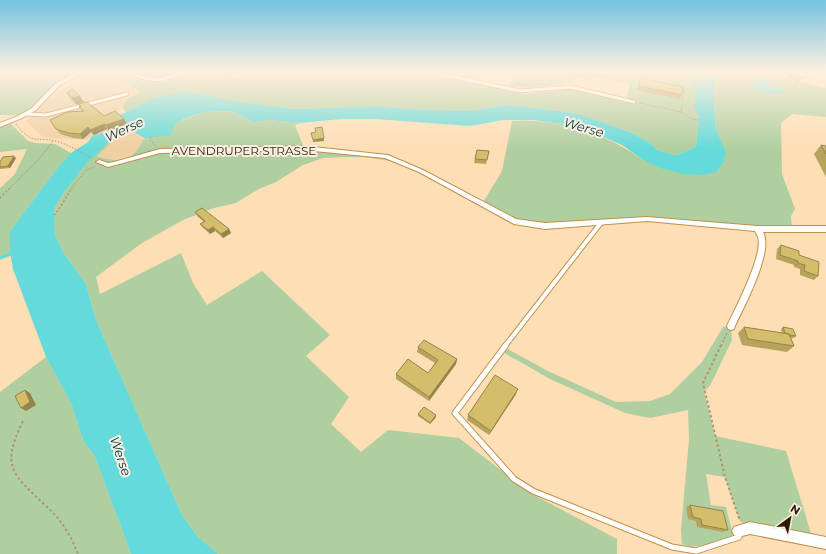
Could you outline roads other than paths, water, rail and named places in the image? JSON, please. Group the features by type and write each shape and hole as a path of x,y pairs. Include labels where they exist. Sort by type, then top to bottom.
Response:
{"street":[{"path":"0,125 26,114 41,103 46,97"},
{"name":"AVENDRUPER STRASSE","path":"99,162 108,165 160,151 304,148 386,156 421,171 514,221 545,226 600,224 647,219 757,229 826,228"},
{"path":"139,150 160,151"},
{"path":"731,326 753,278 762,243 762,236 757,229"},
{"path":"738,531 750,528 826,543"}],"lane":[{"path":"26,114 46,115 116,97"},
{"path":"614,97 634,102"},
{"path":"600,224 501,351 455,413 514,479 540,494 672,547 696,551 739,537 738,531"}],"water":[{"name":"Werse","path":"157,97 214,97 294,109 377,106 470,111 507,105 580,114 632,133 650,143 657,150 676,155 696,147 699,119 694,106 695,97 713,97 716,129 726,152 723,163 716,172 702,175 683,174 660,168 645,161 622,145 594,133 562,124 534,120 503,120 470,126 375,119 341,119 300,123 270,120 253,122 239,114 229,111 213,111 184,119 174,125 171,135 144,138 130,130 122,133 118,128 127,124 118,116"},
{"name":"Werse","path":"111,130 118,136 111,140 87,163 62,195 54,209 55,235 63,252 86,284 96,320 182,515 197,536 218,554 131,554 95,457 83,440 71,403 46,357 13,269 10,252 10,231 59,166 71,153 88,142 92,136"}],"waterway":[{"path":"0,258 13,253"}]}
